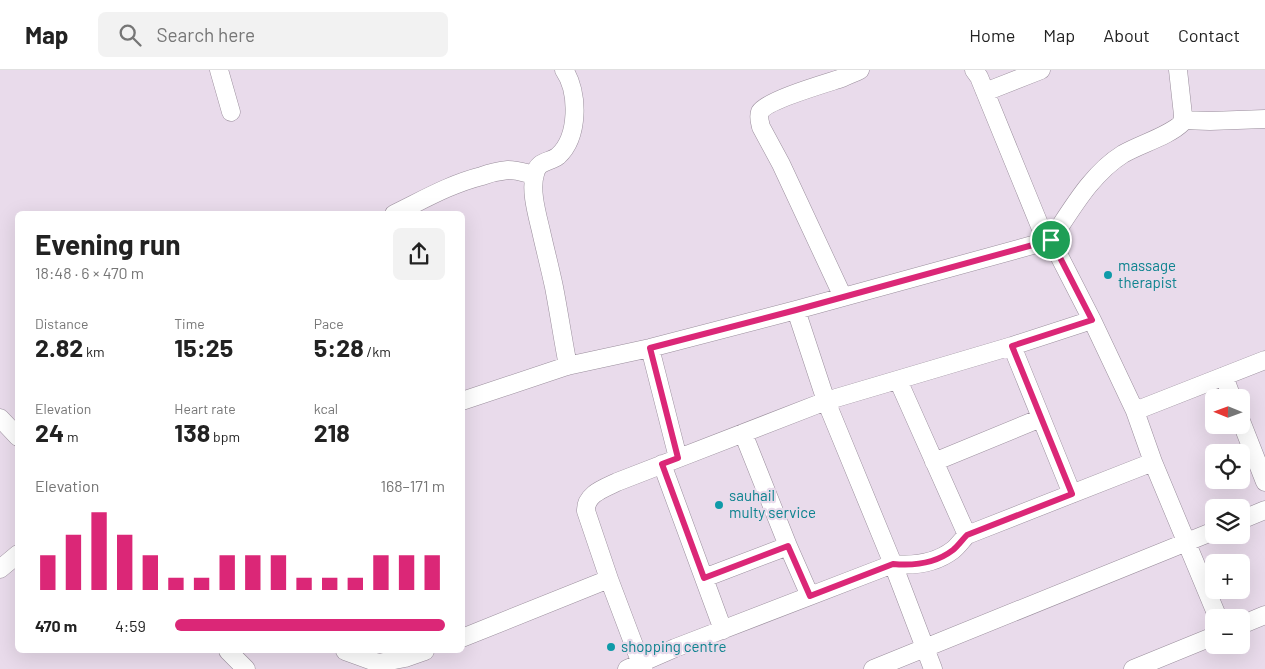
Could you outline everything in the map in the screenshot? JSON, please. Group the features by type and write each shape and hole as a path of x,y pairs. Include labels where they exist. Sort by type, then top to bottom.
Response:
{"street":[{"path":"220,70 231,112"},
{"path":"564,70 574,94 574,127 566,145 557,156 545,161 537,168 533,185 536,211 554,288 568,366"},
{"path":"842,297 762,127 759,116 760,112 772,103 843,78 860,70"},
{"path":"866,70 874,70"},
{"path":"974,70 1049,241 1092,320 1135,412 1153,462 1214,609"},
{"path":"985,92 1041,70"},
{"path":"465,399 568,366 650,348 1049,241 1077,200 1100,172 1125,153 1180,125 1183,115 1178,70"},
{"path":"1182,120 1265,119"},
{"path":"400,211 465,180 491,173 508,170 534,175"},
{"path":"796,310 826,401 893,564 933,669"},
{"path":"1092,320 1012,346 826,401 617,482 590,497 586,511 637,667 675,648 893,564 906,566 932,560 954,549 967,535 1153,462"},
{"path":"1012,346 1072,494"},
{"path":"650,348 670,461 704,578 722,630"},
{"path":"1135,412 1265,360"},
{"path":"1224,376 1229,389"},
{"path":"898,380 967,535"},
{"path":"0,418 15,433"},
{"path":"934,462 1041,418"},
{"path":"743,433 810,596"},
{"path":"1246,434 1265,482"},
{"path":"1250,516 1265,510"},
{"path":"873,669 1205,535"},
{"path":"704,578 788,546"},
{"path":"0,570 15,557"},
{"path":"465,637 609,579"},
{"path":"1250,621 1265,615"},
{"path":"1133,669 1205,640"},
{"path":"230,653 246,669"},
{"path":"350,653 378,663 419,653"}],"place":[{"name":"massage therapist","path":"1108,275"},
{"name":"sauhail multy service","path":"719,505"},
{"name":"shopping centre","path":"611,647"}],"route":[{"path":"1051,240 1092,320 1012,346 1072,494 967,535 954,549 932,560 906,566 893,564 810,596 788,546 704,578 662,464 678,458 650,348 1051,240"}]}
